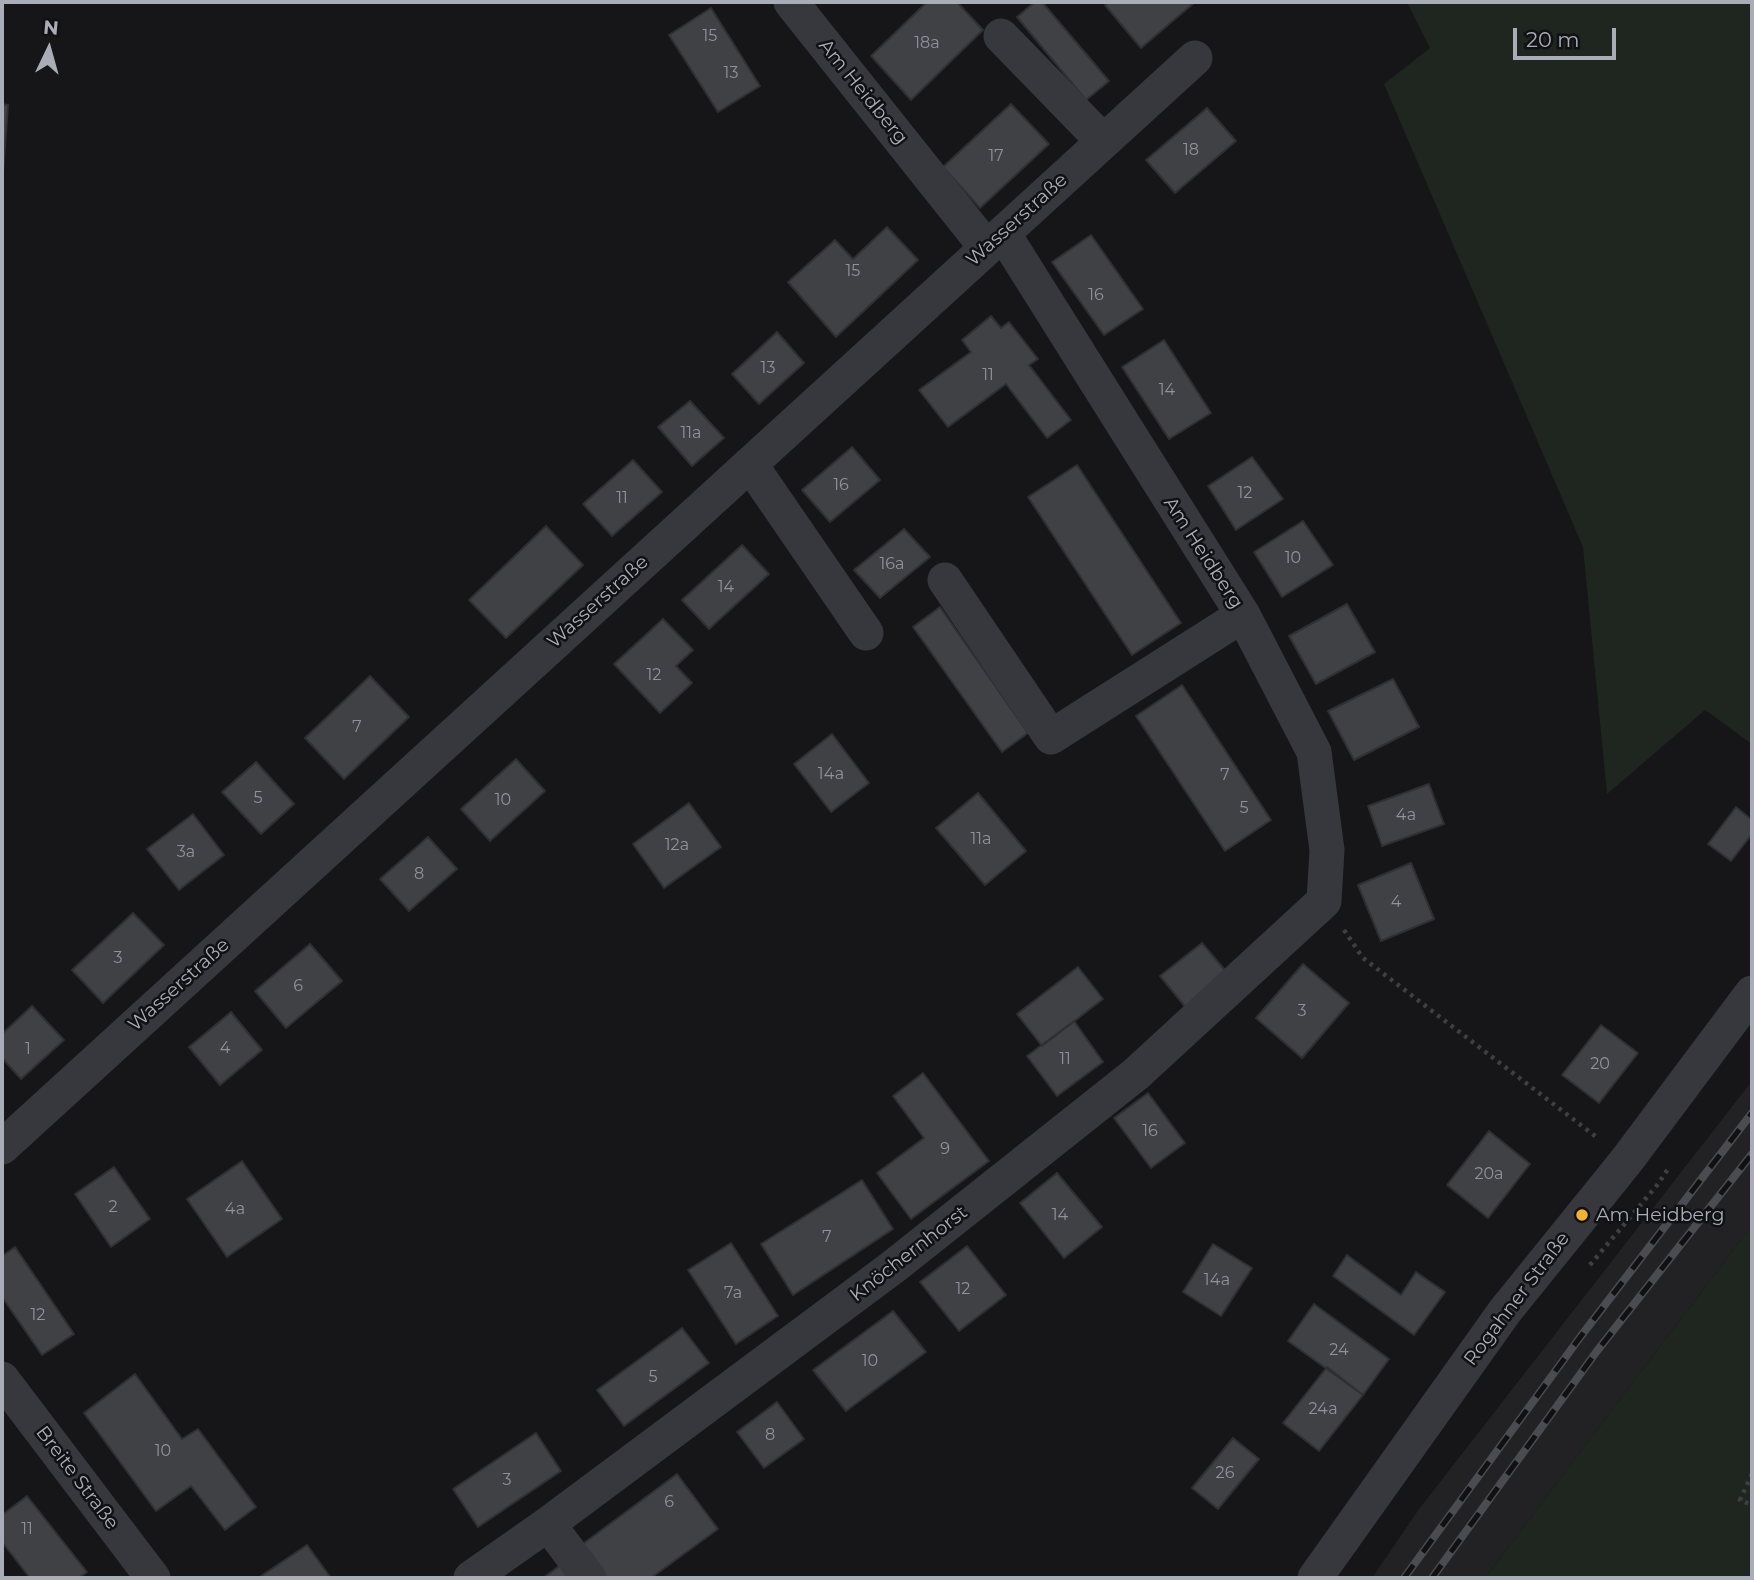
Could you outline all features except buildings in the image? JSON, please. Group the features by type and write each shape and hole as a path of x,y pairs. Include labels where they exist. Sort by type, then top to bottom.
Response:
{"street":[{"name":"Am Heidberg","path":"791,2 995,240 1243,615 1314,752 1327,850 1324,901"},
{"path":"1001,36 1104,141"},
{"name":"Wasserstraße","path":"2,1147 1195,58"},
{"path":"750,464 866,633"},
{"path":"945,580 1051,737 1243,615"},
{"name":"Knöchernhorst","path":"471,1578 893,1268 1136,1074 1324,901"},
{"name":"Rogahner Straße","path":"1315,1578 1505,1311 1627,1160 1752,993"},
{"name":"Breite Straße","path":"2,1378 153,1578"},
{"path":"548,1524 589,1578"}],"path":[{"path":"1324,901 1363,958 1627,1160"},
{"path":"1752,1474 1740,1500 1752,1505"}],"shaded area":[{"path":"1407,2 1752,2 1752,744 1705,710 1607,794 1583,547 1384,84 1430,48"},
{"path":"1752,1081 1752,1225 1485,1578 1372,1578 1419,1509"},
{"path":"1752,1225 1752,1578 1485,1578"}],"railway":[{"path":"1404,1578 1581,1336 1752,1113"},
{"path":"1432,1578 1597,1351 1752,1154"}],"place":[{"name":"Am Heidberg","path":"1582,1215"}]}
